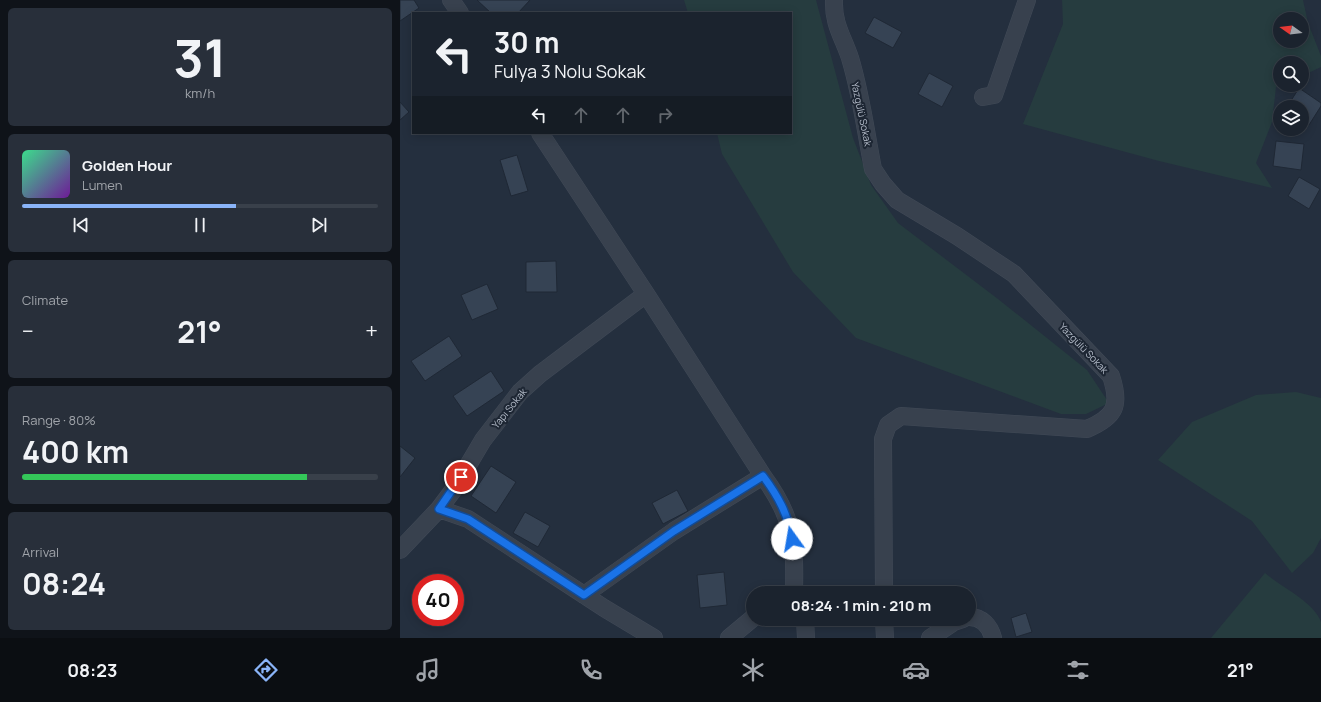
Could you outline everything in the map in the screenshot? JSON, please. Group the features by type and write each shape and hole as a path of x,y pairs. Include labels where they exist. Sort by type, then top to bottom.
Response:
{"street":[{"path":"451,0 459,12"},
{"name":"Yazgülü Sokak","path":"834,0 833,13 838,30 850,58 873,169 883,184 897,200 957,236 1014,274 1111,376 1117,393 1114,408 1103,422 1087,429 901,416 888,425 883,439 884,586"},
{"path":"983,97 994,95 1027,0"},
{"path":"541,134 763,476 777,495 786,512 791,529 794,549 794,586"},
{"name":"Yapı Sokak","path":"400,550 439,509 454,489 484,440 520,392 540,374 646,294"},
{"path":"584,595 674,531 763,476"},
{"path":"439,509 468,519 584,595 654,638"},
{"path":"976,618 982,619 991,629 993,638"},
{"path":"729,638 746,624"},
{"path":"805,626 806,638"},
{"path":"884,626 884,638"},
{"path":"930,638 948,626"}],"green space":[{"path":"684,0 816,0 853,138 871,185 898,223 998,299 1087,370 1109,403 1086,414 1061,414 856,338 793,272 722,154 717,134 792,134 792,12 688,12"},
{"path":"1062,0 1303,0 1306,12 1273,12 1273,48 1309,48 1309,26 1321,56 1321,67 1309,73 1309,56 1273,56 1273,92 1275,92 1275,100 1273,100 1272,122 1256,163 1272,188 1159,161 1023,124 1063,24"},
{"path":"1296,392 1321,398 1321,538 1313,553 1292,573 1252,521 1158,460 1192,422 1256,395"},
{"path":"1265,573 1312,608 1321,622 1321,638 1211,638"}],"building":[{"path":"400,0 414,0 419,8 400,21"},
{"path":"477,0 530,0 519,12 490,12"},
{"path":"874,17 902,32 893,48 865,33"},
{"path":"929,73 953,86 942,107 918,94"},
{"path":"1296,92 1305,92 1321,103 1321,106 1309,125 1309,100 1291,100"},
{"path":"400,102 409,112 400,120"},
{"path":"1276,141 1304,144 1301,170 1273,166"},
{"path":"517,155 528,191 511,196 500,160"},
{"path":"1299,177 1320,189 1309,209 1288,196"},
{"path":"556,261 557,292 526,292 526,262"},
{"path":"487,284 498,309 472,320 461,295"},
{"path":"449,336 462,356 425,381 411,361"},
{"path":"491,371 504,391 467,416 453,396"},
{"path":"400,446 415,458 400,477"},
{"path":"491,466 516,482 496,513 471,496"},
{"path":"677,490 688,511 663,524 652,503"},
{"path":"525,512 550,526 538,547 513,533"},
{"path":"724,572 727,605 700,608 697,575"},
{"path":"1026,613 1032,632 1016,637 1011,618"}],"route":[{"path":"461,477 439,509 468,519 584,595 674,531 763,476 777,495 786,512 792,539"}]}
